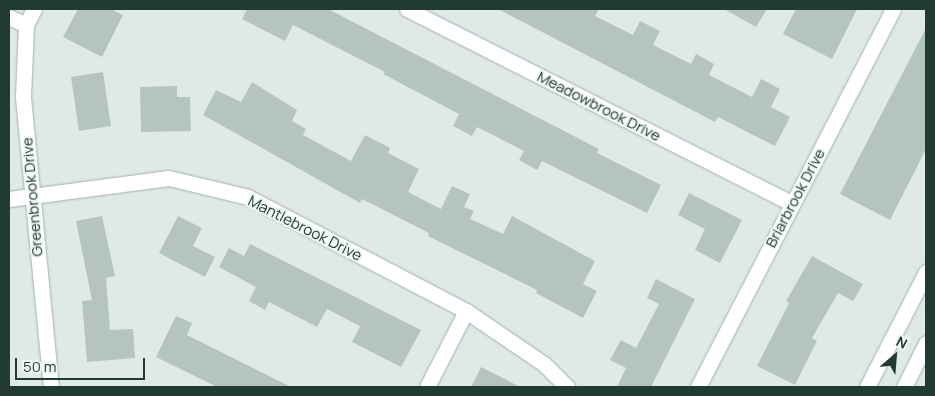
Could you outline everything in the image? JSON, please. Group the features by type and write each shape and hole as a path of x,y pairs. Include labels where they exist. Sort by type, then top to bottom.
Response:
{"street":[{"name":"Greenbrook Drive","path":"34,9 26,25 23,97 51,387"},
{"name":"Meadowbrook Drive","path":"407,9 791,203"},
{"name":"Briarbrook Drive","path":"698,387 791,203 893,9"},
{"path":"9,17 26,25"},
{"name":"Mantlebrook Drive","path":"9,200 169,178 248,197 466,311 544,364 567,387"},
{"path":"867,387 926,272"},
{"path":"427,387 466,311"},
{"path":"904,387 926,343"}],"building":[{"path":"78,9 111,9 123,15 102,57 63,37"},
{"path":"247,9 328,9 599,149 597,153 661,185 647,213 542,161 537,170 519,160 524,151 477,127 472,136 453,126 459,114 383,74 385,72 293,25 285,41 242,19"},
{"path":"498,9 599,9 595,16 633,35 640,21 660,31 653,45 691,64 696,54 714,64 709,75 752,97 761,79 780,89 771,107 790,117 775,146 718,117 715,122"},
{"path":"724,9 767,9 756,27"},
{"path":"796,9 857,9 832,59 783,34"},
{"path":"926,28 926,149 890,220 840,194"},
{"path":"103,72 111,126 79,131 71,77"},
{"path":"252,82 297,110 292,121 306,129 303,135 351,161 365,135 390,148 388,153 419,169 408,192 441,209 452,186 470,194 464,207 474,211 470,219 503,234 512,216 595,261 583,284 597,291 583,318 536,293 537,290 428,236 429,233 362,199 360,203 203,115 216,90 241,102"},
{"path":"177,86 177,97 190,97 191,131 141,132 140,87"},
{"path":"689,193 742,220 720,263 695,250 705,229 678,215"},
{"path":"102,216 115,276 106,278 110,330 133,329 135,358 87,362 82,301 92,300 76,221"},
{"path":"178,216 202,228 193,246 215,257 205,277 159,253"},
{"path":"250,244 421,330 401,367 352,342 360,326 327,309 317,327 269,302 265,310 249,301 256,287 219,267 229,248 244,256"},
{"path":"812,256 863,284 853,301 838,293 812,338 817,341 795,385 757,366 789,303 786,301"},
{"path":"656,279 695,299 651,387 617,387 626,368 610,360 621,340 636,348 659,304 647,298"},
{"path":"176,316 192,323 187,335 291,387 217,387 156,357"},
{"path":"481,367 520,387 471,387"}]}
